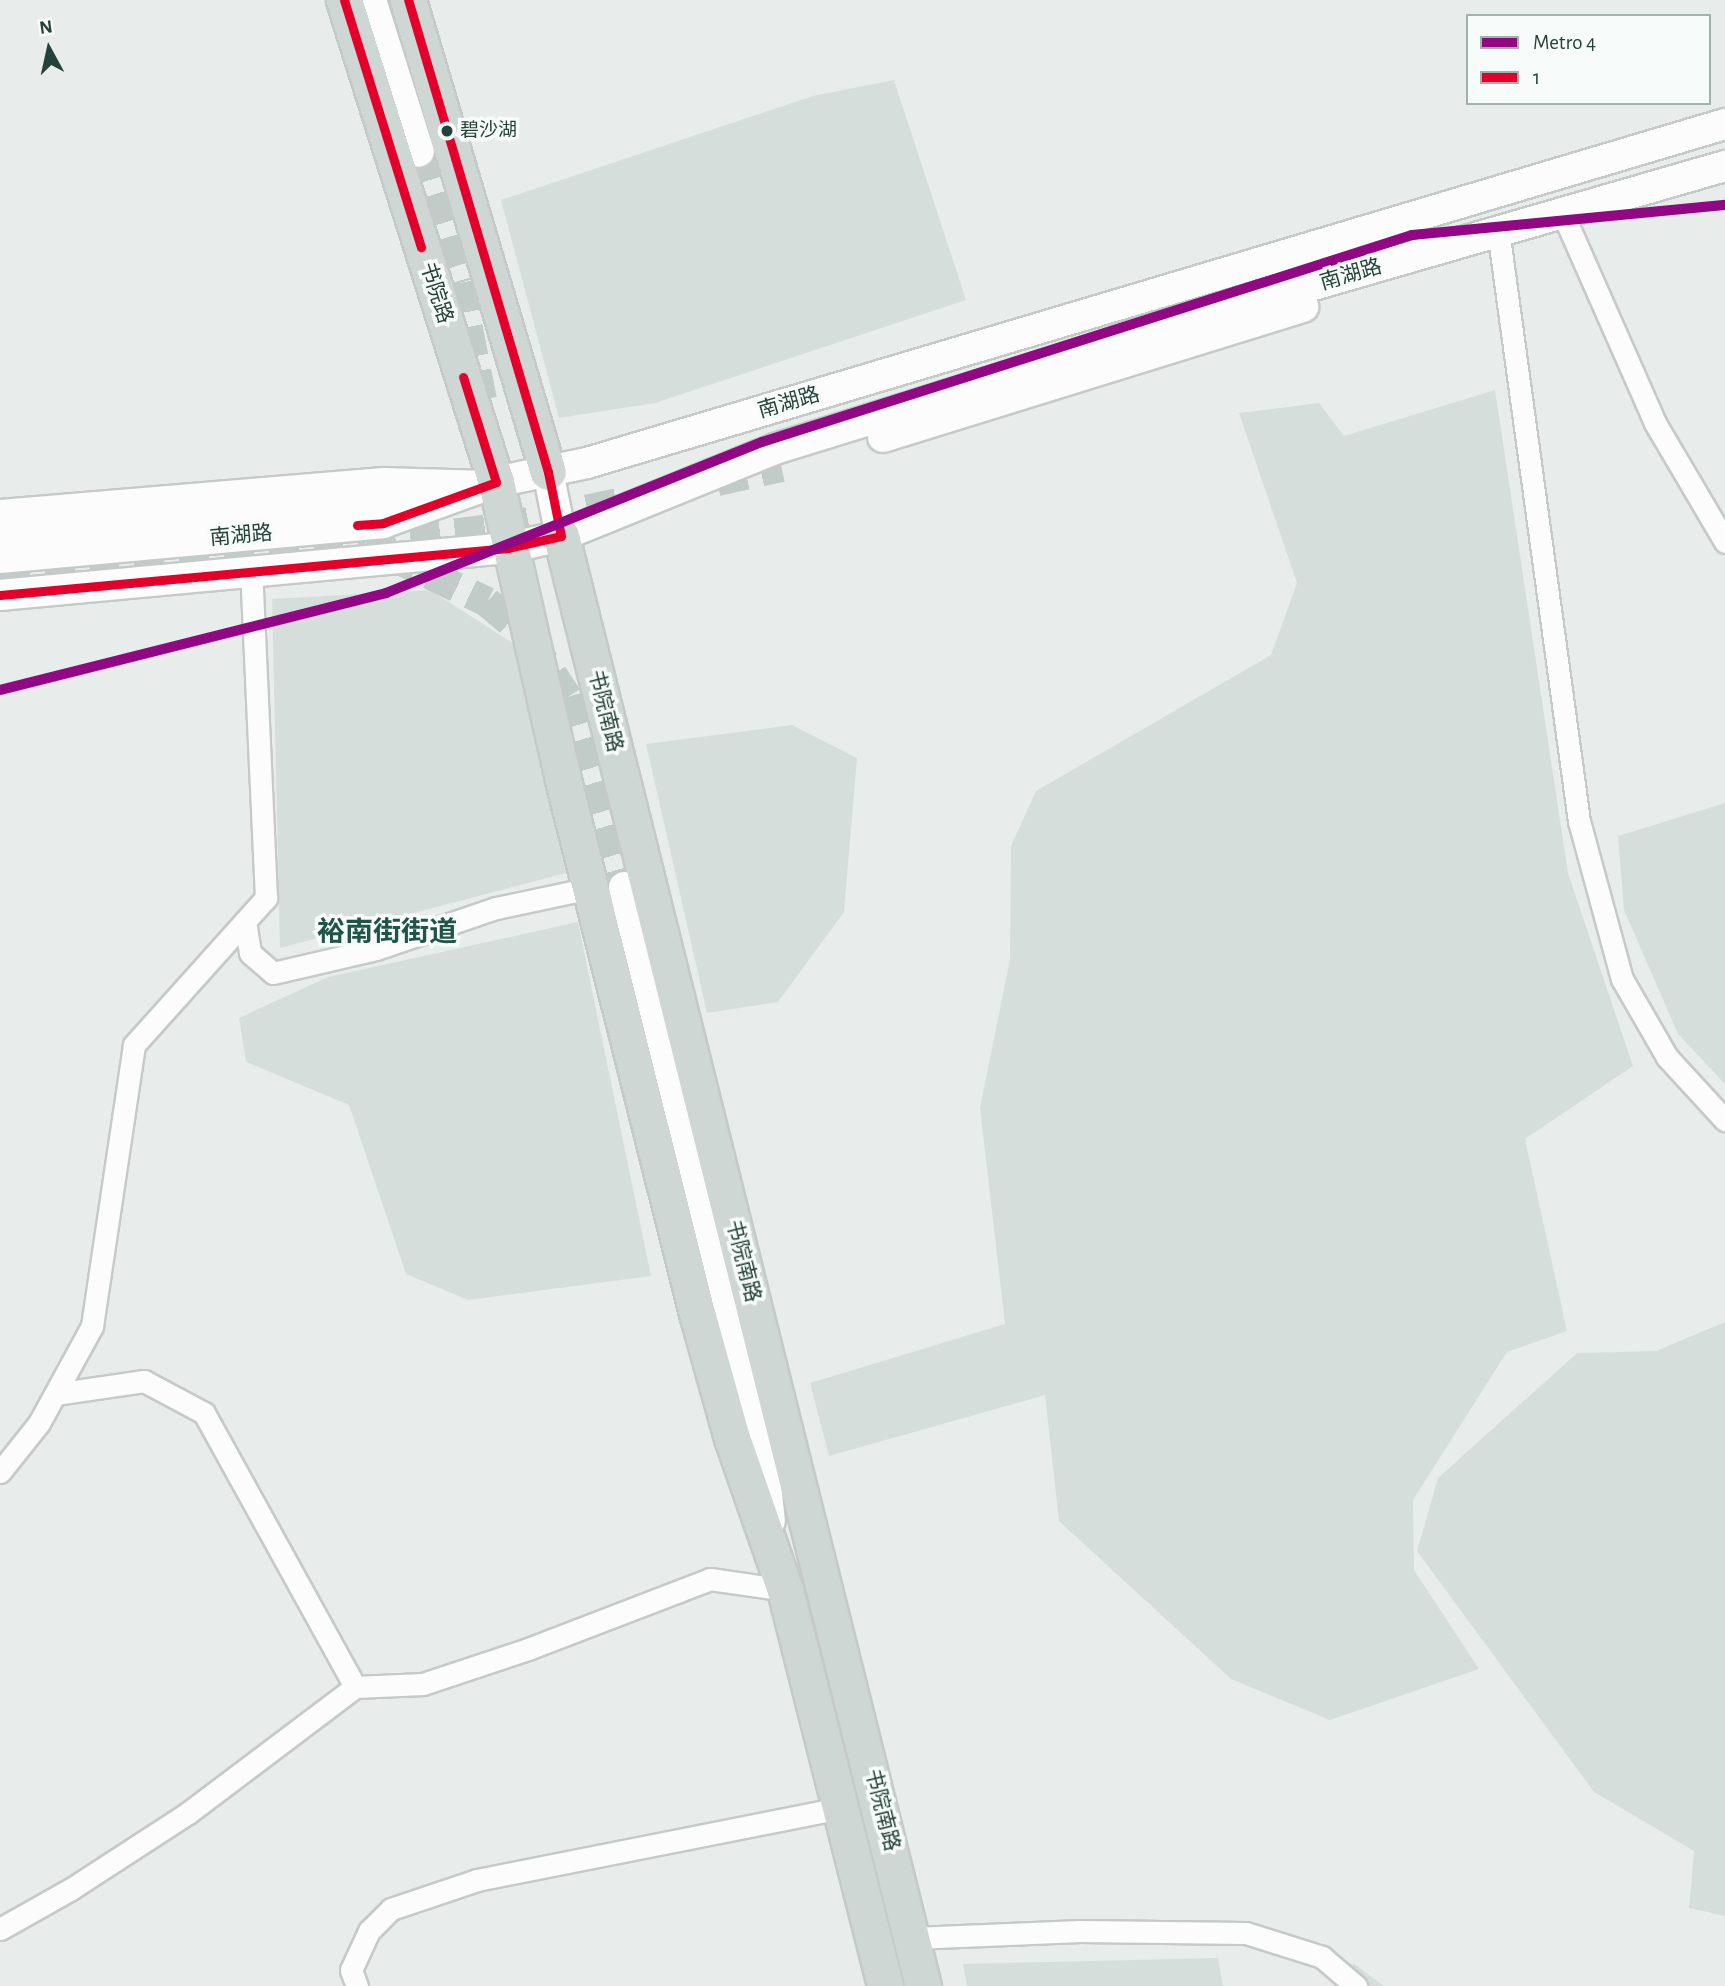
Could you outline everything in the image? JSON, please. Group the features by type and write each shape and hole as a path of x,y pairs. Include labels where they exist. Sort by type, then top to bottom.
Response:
{"main road":[{"name":"书院路","path":"344,0 495,482 508,548"},
{"path":"371,0 419,152"},
{"path":"408,0 548,472 561,536"},
{"name":"南湖路","path":"0,558 383,523 495,482 548,472 1725,124"},
{"name":"南湖路","path":"0,596 508,548 561,536 775,449 1182,323 1453,247 1498,230 1563,214 1725,166"},
{"path":"782,467 1258,324 1453,247"},
{"path":"0,533 347,502 495,482"},
{"name":"书院南路","path":"561,536 914,1938 923,1986"},
{"name":"书院南路","path":"508,548 608,888 698,1313 732,1438 785,1590 886,1986"}],"street":[{"path":"1563,214 1655,423 1725,542"},
{"path":"1498,230 1579,821 1622,979 1667,1057 1725,1120"},
{"path":"0,510 397,478 495,482"},
{"path":"0,1472 39,1423 92,1325 134,1045 266,898 250,573"},
{"path":"245,921 250,953 273,973 376,949 496,908 608,888"},
{"path":"55,1394 144,1381 204,1412 355,1687"},
{"path":"0,1928 71,1889 188,1813 355,1687 423,1684 528,1649 709,1579 785,1590"},
{"path":"357,1986 351,1970 355,1960 369,1931 391,1909 477,1880 841,1808"},
{"path":"914,1938 1080,1931 1246,1933 1322,1957 1356,1986"}],"shaded area":[{"path":"894,80 966,300 655,403 559,418 501,200 813,96"},
{"path":"1495,390 1568,873 1633,1066 1525,1139 1567,1331 1507,1352 1413,1500 1414,1570 1479,1669 1330,1720 1231,1679 1059,1521 1045,1395 829,1456 810,1383 1005,1324 980,1108 1010,959 1011,846 1036,791 1271,655 1297,583 1239,413 1319,403 1344,436"},
{"path":"430,590 516,645 566,873 280,948 272,599"},
{"path":"792,725 857,758 844,912 778,1002 707,1013 646,744"},
{"path":"1725,803 1725,1084 1678,1034 1624,910 1618,836"},
{"path":"578,922 651,1276 468,1300 406,1274 349,1105 246,1062 239,1018 328,977"},
{"path":"1725,1322 1725,1916 1689,1908 1694,1851 1594,1792 1417,1551 1438,1478 1577,1353 1656,1351"},
{"path":"1218,1958 1223,1986 967,1986 963,1964"},
{"path":"1353,1963 1384,1986 1351,1986"}],"tunnel":[{"path":"419,152 459,283 482,400"},
{"path":"717,481 782,467"},
{"path":"0,578 366,545 499,528 628,501"},
{"path":"389,555 487,602 528,637 567,697 624,887"}],"metro line":[{"name":"4","path":"0,690 386,593 762,442 1412,235 1725,205"}],"transit line":[{"name":"1","path":"344,0 421,247"},
{"name":"1","path":"0,595 508,548 561,536 548,472 408,0"},
{"name":"1","path":"357,525 383,523 496,482 463,377"}],"place":[{"name":"碧沙湖","path":"447,131"}],"district":[{"name":"裕南街街道","path":"387,933"}]}
